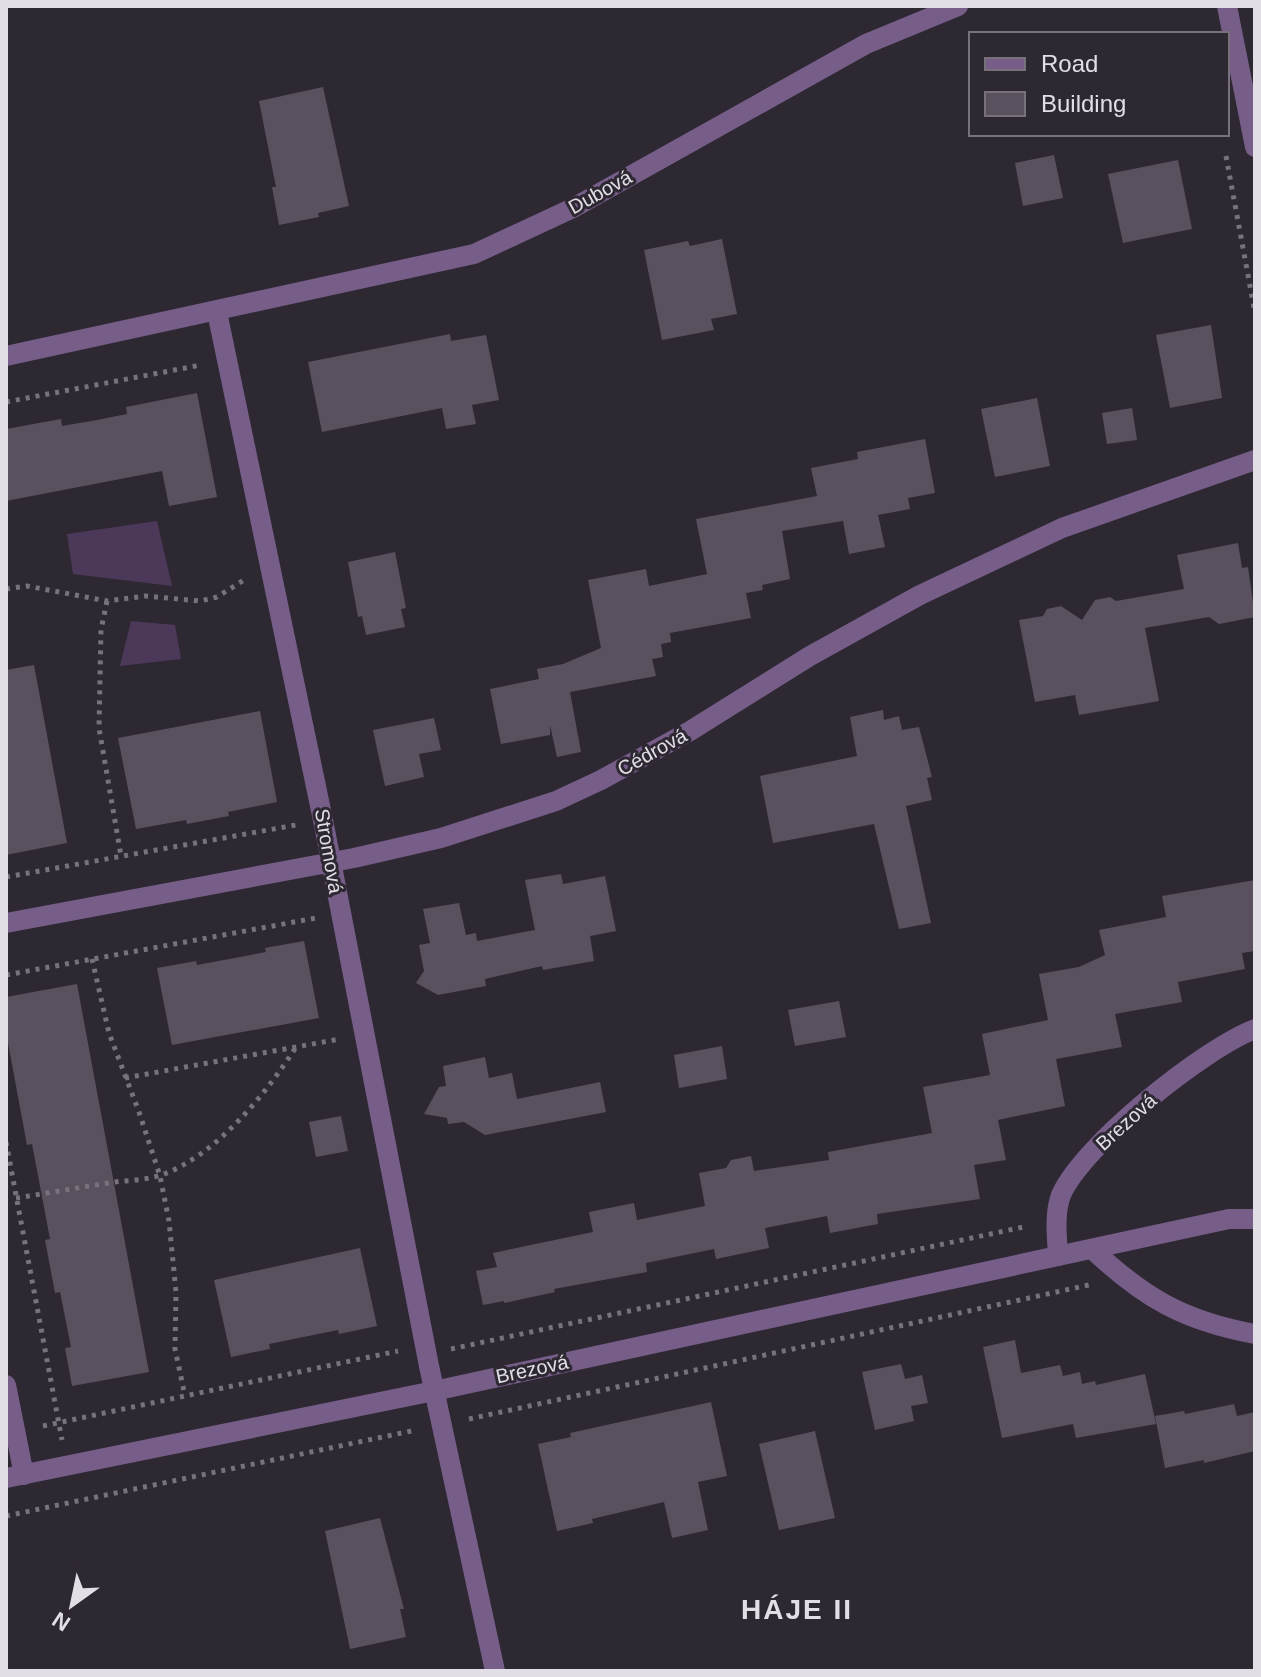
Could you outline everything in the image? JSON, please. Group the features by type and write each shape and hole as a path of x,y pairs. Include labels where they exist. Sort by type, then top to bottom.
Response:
{"street":[{"name":"Dubová","path":"6,356 474,254 573,208 866,44 958,6"},
{"path":"1227,6 1255,147"},
{"name":"Stromová","path":"217,312 323,820 434,1391 495,1671"},
{"name":"Cédrová","path":"6,923 331,863 441,838 556,801 690,731 810,656 920,595 1062,528 1255,460"},
{"name":"Brezová","path":"1058,1256 1057,1220 1061,1197 1096,1148 1140,1107 1210,1053 1255,1029"},
{"name":"Brezová","path":"1229,1219 1255,1206"},
{"name":"Brezová","path":"15,1477 434,1391 1229,1219 1255,1219"},
{"path":"1092,1249 1123,1278 1162,1304 1215,1327 1255,1334"},
{"path":"6,1385 15,1432 15,1477"}],"path":[{"path":"1224,149 1255,313"},
{"path":"6,402 229,359"},
{"path":"6,589 27,586 107,601 145,596 200,601 217,597 248,577"},
{"path":"107,601 101,630 99,728 121,856"},
{"path":"6,877 323,820"},
{"path":"6,975 340,914"},
{"path":"92,959 109,1033 160,1176 169,1221 176,1292 175,1349 185,1396"},
{"path":"125,1078 342,1038"},
{"path":"16,1198 160,1176 184,1165 205,1152 265,1091 296,1047"},
{"path":"6,1142 75,1502"},
{"path":"15,1432 402,1350 463,1346 1057,1220"},
{"path":"6,1516 1123,1278"}],"shaded area":[{"path":"157,521 172,586 73,574 67,534"},
{"path":"131,621 175,625 181,659 120,666"}],"building":[{"path":"323,87 349,206 318,213 319,217 279,225 272,187 276,187 259,101"},
{"path":"1054,155 1063,198 1023,206 1015,163"},
{"path":"1178,160 1192,229 1123,243 1108,174"},
{"path":"722,239 737,314 711,319 714,330 662,340 644,250 688,241 690,246"},
{"path":"1211,325 1222,398 1170,408 1156,335"},
{"path":"450,334 451,341 486,335 499,400 472,405 476,424 446,429 442,408 322,432 308,362"},
{"path":"197,393 217,497 169,506 162,471 6,501 6,429 61,419 62,426 97,420 127,414 126,407"},
{"path":"1037,398 1050,466 995,477 981,409"},
{"path":"1132,408 1137,440 1107,444 1102,413"},
{"path":"925,439 935,493 908,498 910,509 878,515 885,547 849,554 843,521 782,531 790,579 762,585 763,590 746,593 751,618 670,633 671,642 661,644 663,657 652,659 656,676 570,692 581,752 557,757 550,725 550,735 501,744 490,689 539,679 537,669 563,664 601,648 588,580 646,569 649,586 707,574 696,519 817,496 811,468 858,459 857,452"},
{"path":"1238,543 1242,568 1248,567 1255,617 1219,624 1209,617 1145,628 1159,701 1079,715 1075,695 1035,702 1019,620 1043,616 1047,609 1061,606 1082,620 1095,600 1110,597 1116,601 1184,589 1177,555"},
{"path":"395,552 406,608 401,609 405,627 366,635 362,616 358,617 348,562"},
{"path":"34,665 67,843 6,855 6,670"},
{"path":"883,710 884,720 899,716 902,730 919,727 932,777 927,778 932,800 906,806 931,923 899,929 874,824 773,843 760,776 857,756 850,717"},
{"path":"260,711 277,802 228,812 229,816 136,829 118,738"},
{"path":"434,718 441,750 419,754 424,777 385,786 373,730"},
{"path":"561,874 563,884 605,876 616,931 590,936 594,961 543,970 542,966 485,979 486,986 438,995 416,983 424,971 419,945 430,943 423,909 459,903 466,935 476,933 477,941 535,930 525,880"},
{"path":"1255,880 1255,951 1242,953 1245,969 1178,982 1182,1002 1115,1014 1122,1047 1056,1059 1065,1106 998,1120 1006,1160 974,1165 980,1199 877,1214 878,1224 830,1233 827,1216 765,1228 769,1248 716,1259 714,1249 646,1263 647,1272 483,1305 476,1271 497,1267 493,1253 593,1232 589,1212 634,1203 637,1220 705,1206 699,1173 726,1168 731,1160 751,1156 754,1171 829,1160 828,1152 932,1133 923,1087 990,1075 982,1034 1048,1020 1039,974 1079,967 1105,955 1099,930 1166,917 1162,896"},
{"path":"304,941 319,1018 172,1045 157,968 196,961 197,965 266,952 265,948"},
{"path":"77,984 149,1372 72,1386 65,1348 71,1347 60,1292 55,1293 45,1240 50,1239 32,1144 27,1145 6,1032 6,997"},
{"path":"839,1001 846,1037 795,1046 788,1010"},
{"path":"722,1046 727,1079 679,1088 674,1055"},
{"path":"485,1057 489,1078 512,1073 517,1099 600,1082 606,1112 485,1135 464,1122 448,1124 447,1118 424,1114 439,1087 446,1086 443,1066"},
{"path":"341,1116 348,1151 316,1157 309,1122"},
{"path":"360,1248 377,1326 339,1334 338,1330 269,1344 270,1349 231,1357 214,1280"},
{"path":"1015,1340 1021,1373 1060,1365 1063,1376 1080,1372 1082,1384 1095,1381 1096,1385 1145,1374 1156,1424 1076,1438 1073,1424 1002,1438 983,1347"},
{"path":"901,1364 905,1379 922,1375 928,1403 911,1406 914,1421 875,1430 862,1372"},
{"path":"711,1402 727,1476 698,1482 708,1530 672,1538 664,1502 592,1519 593,1523 557,1531 538,1444 571,1437 570,1433"},
{"path":"1234,1404 1237,1416 1255,1412 1255,1451 1165,1468 1155,1416 1184,1411 1185,1414"},
{"path":"815,1431 835,1518 779,1530 759,1444"},
{"path":"380,1518 404,1609 400,1609 406,1637 350,1649 325,1531"}],"district":[{"name":"HÁJE II","path":"797,1609"}]}
